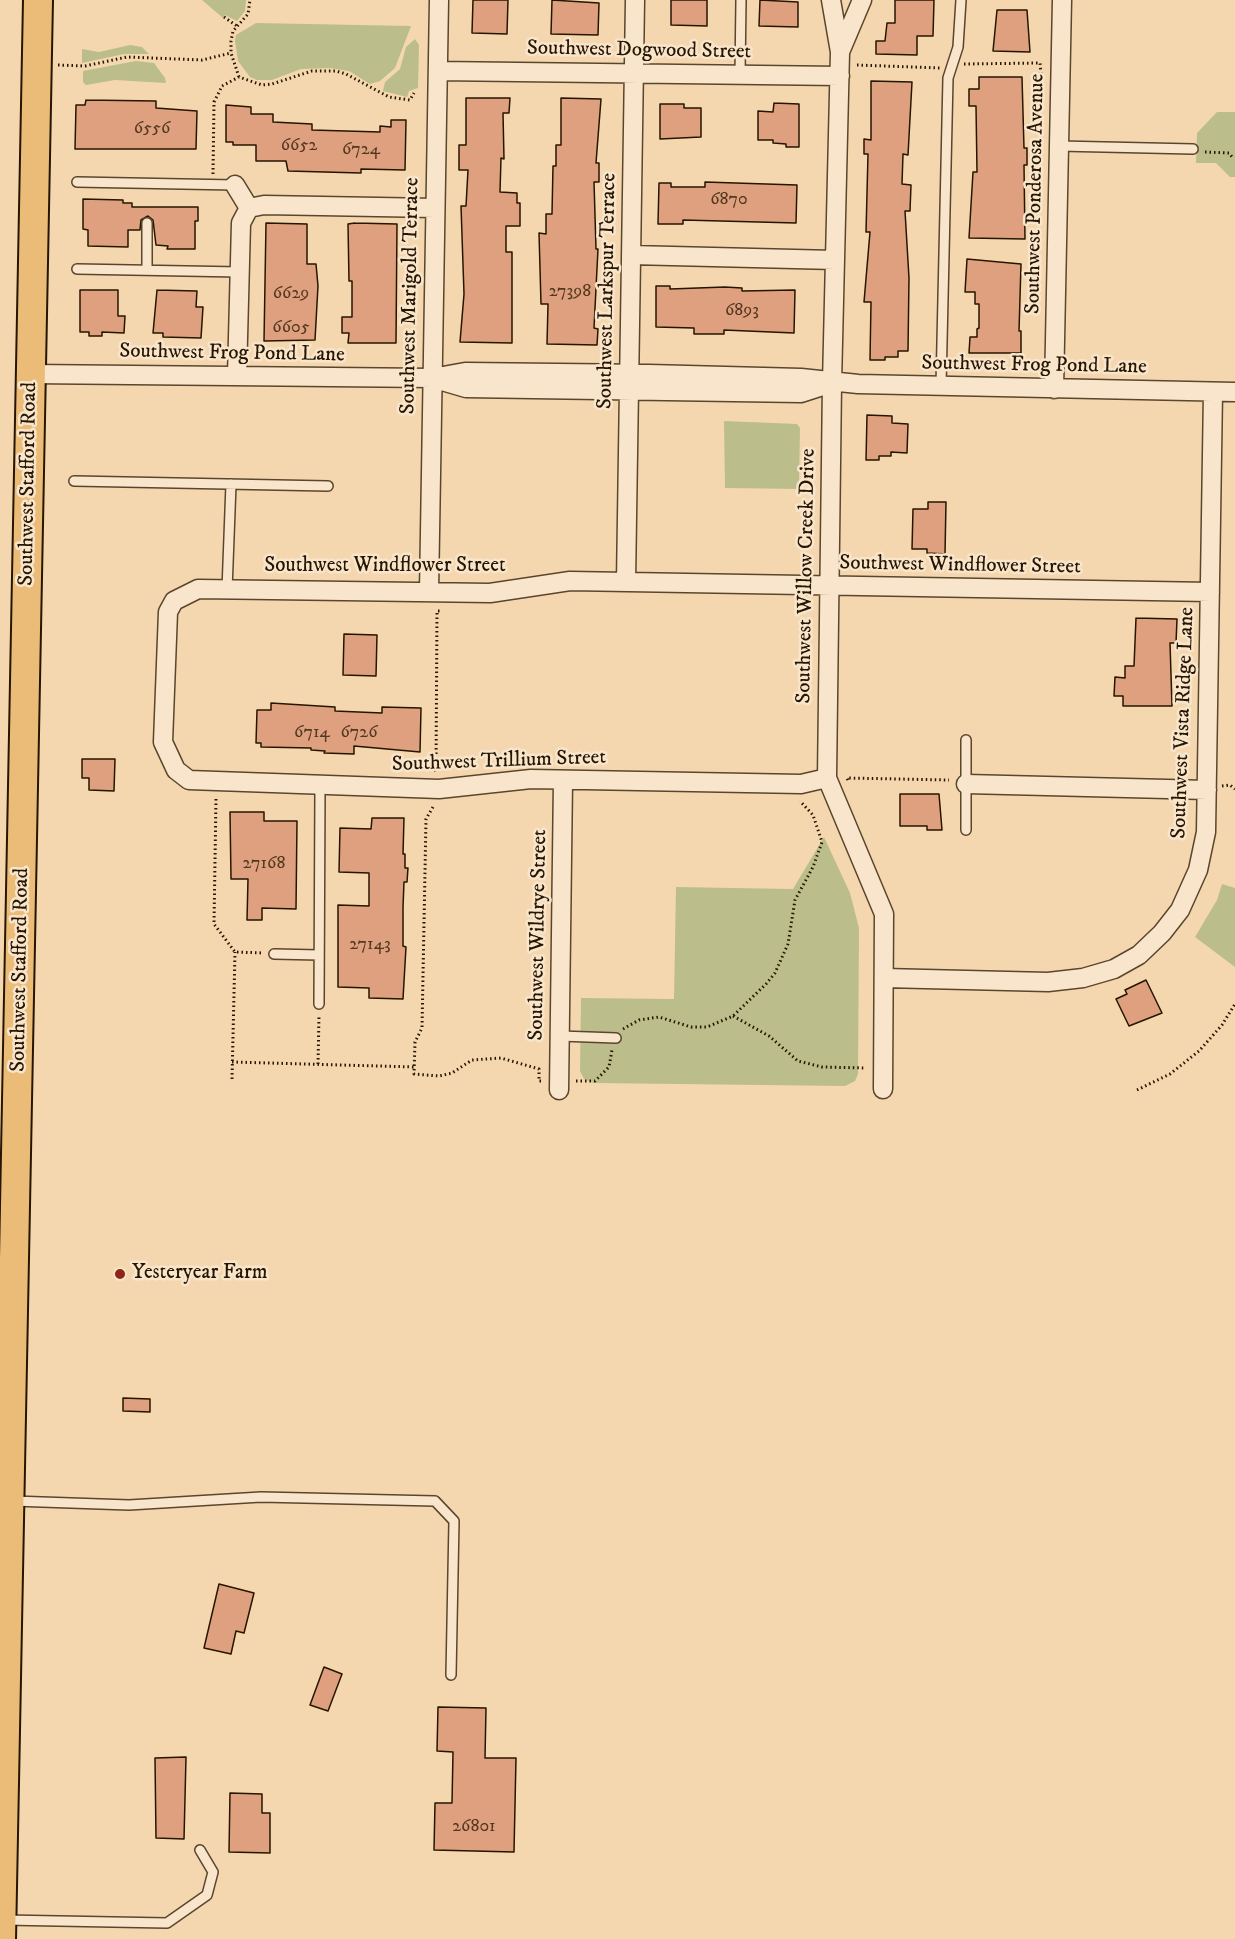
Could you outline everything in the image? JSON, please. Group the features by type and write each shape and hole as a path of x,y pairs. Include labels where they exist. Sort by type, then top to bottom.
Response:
{"main road":[{"name":"Southwest Stafford Road","path":"2,1929 10,1501 9,1091 31,374 38,0"}],"street":[{"name":"Southwest Marigold Terrace","path":"429,592 439,0"},
{"name":"Southwest Larkspur Terrace","path":"626,582 635,0"},
{"name":"Southwest Willow Creek Drive","path":"831,0 840,52 840,76 832,383 826,778 880,900 885,922 883,1089"},
{"name":"Southwest Willow Creek Drive","path":"840,52 862,0"},
{"name":"Southwest Ponderosa Avenue","path":"1054,389 1062,0"},
{"name":"Southwest Dogwood Street","path":"438,71 840,76"},
{"path":"235,185 249,208"},
{"path":"249,208 264,205 435,208"},
{"path":"237,376 241,224 249,208"},
{"path":"631,255 835,260"},
{"name":"Southwest Frog Pond Lane","path":"31,374 432,378 465,372 801,393 832,383 1235,392"},
{"name":"Southwest Vista Ridge Lane","path":"884,978 1048,982 1083,978 1104,972 1139,954 1162,933 1180,910 1193,885 1206,832 1213,392"},
{"name":"Southwest Windflower Street","path":"176,770 163,742 166,625 174,601 185,593 198,590 490,593 552,582 626,582 1210,592"},
{"name":"Southwest Trillium Street","path":"176,770 189,780 217,783 413,789 440,789 531,779 801,784 826,778"},
{"name":"Southwest Wildrye Street","path":"559,1086 563,780"},
{"path":"966,782 1207,790"}],"lane":[{"path":"740,75 741,0"},
{"path":"941,386 948,78 958,47 961,0"},
{"path":"1059,146 1194,149"},
{"path":"77,182 235,185"},
{"path":"147,223 147,270"},
{"path":"77,269 240,272"},
{"path":"74,481 328,486"},
{"path":"227,590 231,484"},
{"path":"966,740 966,830"},
{"path":"319,1004 320,786"},
{"path":"274,954 319,955"},
{"path":"560,1036 616,1038"},
{"path":"10,1501 129,1504 261,1497 435,1501 454,1521 451,1675"},
{"path":"2,1929 89,1924 167,1923 207,1895 213,1872 200,1850"}],"path":[{"path":"239,77 231,53 231,41 237,26 248,14 250,0"},
{"path":"224,17 237,26"},
{"path":"37,64 85,66 140,57 202,60 231,53"},
{"path":"213,184 214,102 222,86 239,77 262,85 312,71 336,71 346,74 388,98 410,99 414,93"},
{"path":"1204,152 1229,153 1233,158"},
{"path":"446,611 437,611 436,770 414,770 413,807 434,807 426,819 422,1028 415,1042 414,1074 439,1076 452,1073 472,1060 501,1058 539,1069 539,1081 559,1086 595,1081 609,1067 616,1038 632,1023 659,1017 691,1027 707,1027 733,1016 775,973 788,944 797,893 813,867 822,842 813,815 801,801 795,801"},
{"path":"851,789 847,778 966,782"},
{"path":"217,783 214,924 235,952 232,1079"},
{"path":"235,952 274,954"},
{"path":"318,1064 319,1004"},
{"path":"1137,1090 1170,1074 1199,1051 1222,1025 1235,1004"},
{"path":"733,1016 769,1036 790,1055 809,1065 884,1069"},
{"path":"232,1062 414,1067"}],"green space":[{"path":"202,0 246,0 245,11 237,21 225,15 223,18"},
{"path":"256,23 411,26 395,68 380,81 370,84 349,71 330,68 301,69 272,80 257,80 250,77 238,61 235,41 236,35"},
{"path":"415,39 419,45 418,88 409,91 407,97 383,91 385,82 400,69 406,47"},
{"path":"130,45 142,47 149,54 124,54 82,63 82,49 99,52"},
{"path":"136,61 154,63 166,83 115,80 86,85 83,82 83,71"},
{"path":"1217,112 1235,112 1235,177 1230,177 1216,163 1196,163 1197,133"},
{"path":"724,421 797,424 800,428 799,489 725,488"},
{"path":"824,837 850,893 859,928 858,1074 855,1081 845,1086 594,1083 584,1079 580,1071 581,998 674,999 676,887 793,889"},
{"path":"1222,884 1235,888 1235,967 1195,937 1217,900"}],"building":[{"path":"473,0 508,0 507,34 472,33"},
{"path":"552,0 599,3 598,35 551,34"},
{"path":"671,0 707,0 707,26 671,25"},
{"path":"760,0 798,2 798,27 759,26"},
{"path":"895,0 934,0 933,36 917,36 917,55 876,54 876,41 885,41 887,23 895,23"},
{"path":"997,10 1027,10 1030,52 993,51"},
{"path":"979,77 1022,77 1024,148 1027,148 1027,165 1024,165 1025,239 969,238 973,172 977,172 976,106 969,106 969,89 979,89"},
{"path":"871,81 912,82 908,155 903,154 902,184 911,185 910,211 905,211 909,278 908,351 898,351 898,357 885,357 885,360 870,360 871,302 864,302 870,232 866,232 868,154 864,154 864,139 871,140"},
{"path":"466,98 510,98 509,113 503,113 504,159 501,158 500,192 517,193 517,203 520,203 520,226 506,226 506,252 512,252 512,343 460,342 464,294 461,206 466,206 468,170 459,170 459,145 466,145"},
{"path":"561,98 601,99 596,163 599,163 599,182 594,182 596,249 598,249 594,328 598,329 597,345 547,344 548,304 541,304 539,233 546,234 546,214 552,214 553,166 556,166 556,145 561,145"},
{"path":"86,100 156,101 156,108 197,111 196,149 75,149 76,105 85,105"},
{"path":"774,103 799,104 799,147 786,147 786,144 773,143 773,140 758,140 758,111 773,112"},
{"path":"660,104 684,104 684,108 701,108 701,137 660,139"},
{"path":"226,105 251,107 251,114 273,114 273,122 312,124 312,130 380,132 380,126 391,127 391,120 406,120 405,170 361,169 361,173 288,171 286,161 256,161 256,145 233,145 233,142 226,142"},
{"path":"705,182 797,185 796,223 683,220 683,224 658,224 659,183 671,183 671,187 705,187"},
{"path":"83,199 123,200 123,203 132,203 132,207 198,207 198,221 195,221 195,249 167,249 168,246 156,245 153,220 148,216 141,220 140,230 128,230 128,247 88,246 88,230 83,229"},
{"path":"266,223 307,224 307,264 316,264 318,286 315,340 264,341"},
{"path":"348,224 397,224 396,343 348,343 349,333 342,333 342,317 352,317"},
{"path":"967,259 1021,264 1019,331 1021,331 1021,353 969,353 970,337 977,337 979,328 979,304 975,304 975,292 965,292"},
{"path":"656,286 670,286 670,289 725,287 742,288 742,291 795,290 794,333 724,330 724,334 694,334 694,328 656,327"},
{"path":"80,290 118,290 118,316 125,316 124,333 102,332 102,336 89,336 89,332 80,332"},
{"path":"157,290 197,291 196,307 203,307 201,338 163,337 163,333 153,333"},
{"path":"867,415 892,416 892,423 908,424 907,453 891,452 891,456 879,456 879,460 866,460"},
{"path":"928,502 946,502 945,554 927,553 927,549 912,549 913,509 928,509"},
{"path":"1136,618 1177,619 1176,643 1170,643 1172,706 1123,706 1123,696 1114,696 1115,677 1125,678 1125,666 1134,666"},
{"path":"344,634 377,635 376,676 343,675"},
{"path":"271,703 335,707 335,711 382,713 382,707 421,708 420,752 354,746 354,754 324,753 325,751 311,750 311,748 261,747 261,743 256,743 257,710 271,710"},
{"path":"82,759 115,759 114,791 89,790 89,778 82,778"},
{"path":"900,794 939,794 942,830 927,830 927,826 900,826"},
{"path":"230,812 264,812 264,821 297,821 296,909 262,908 262,920 247,920 248,879 231,879"},
{"path":"372,818 404,818 403,854 405,854 405,868 408,868 407,882 404,882 403,907 403,946 406,947 403,999 369,998 369,988 338,987 338,905 369,906 369,873 339,872 340,828 371,829"},
{"path":"1146,980 1162,1013 1129,1026 1116,999 1127,994 1125,990"},
{"path":"123,1398 150,1399 150,1412 123,1411"},
{"path":"219,1584 254,1593 244,1633 236,1631 231,1654 204,1648"},
{"path":"324,1667 342,1674 328,1711 310,1705"},
{"path":"438,1707 486,1708 485,1758 516,1758 514,1852 434,1850 435,1803 452,1803 453,1752 437,1751"},
{"path":"186,1757 184,1839 156,1838 155,1758"},
{"path":"230,1793 262,1794 262,1813 270,1813 270,1853 229,1852"}],"place":[{"name":"Yesteryear Farm","path":"120,1274"}]}
